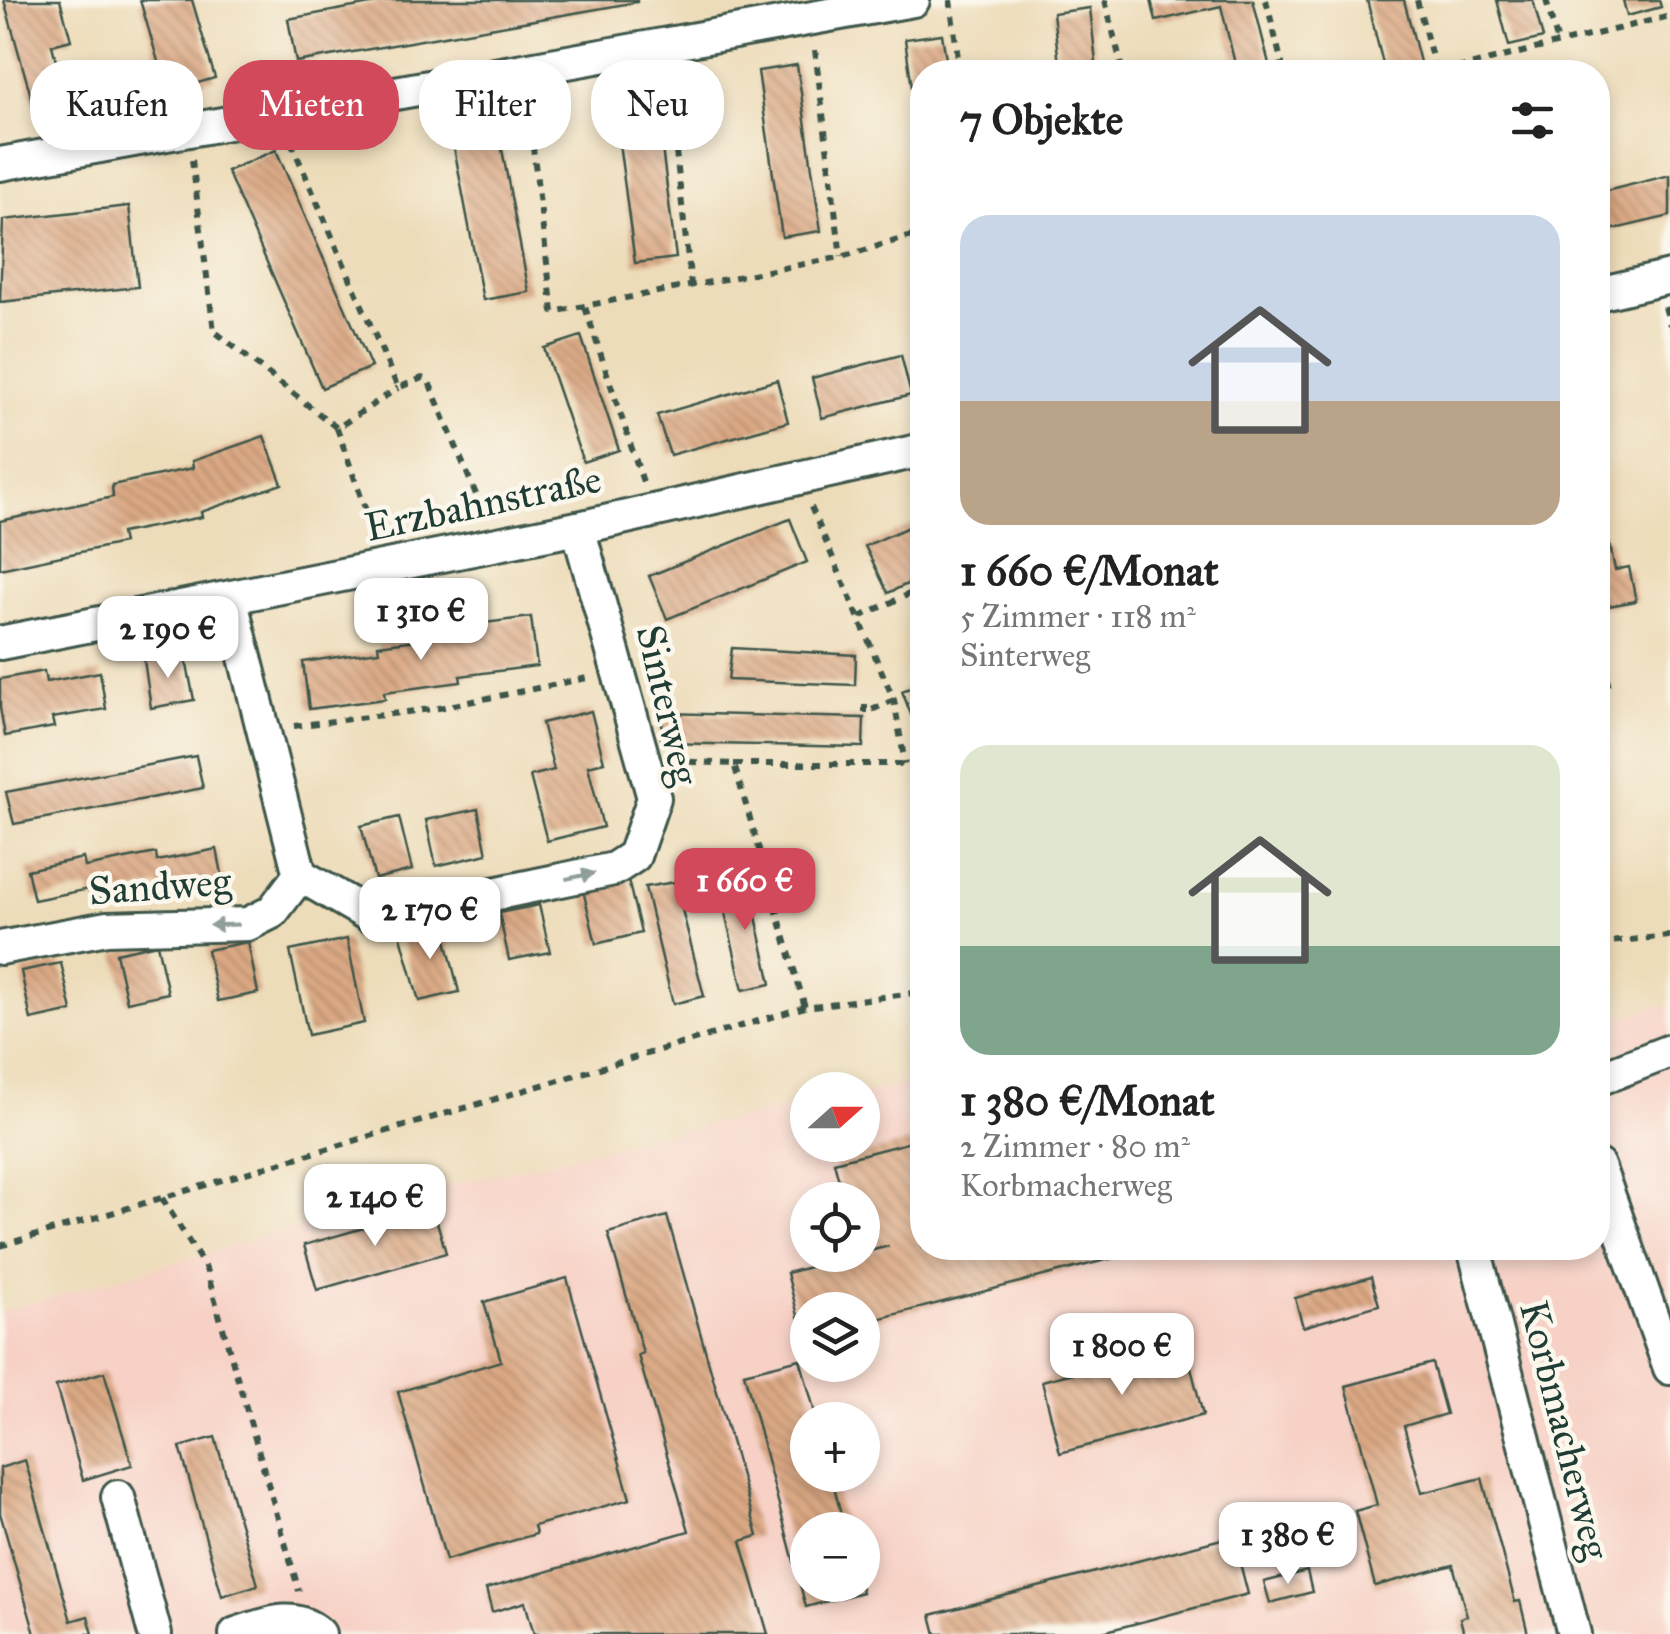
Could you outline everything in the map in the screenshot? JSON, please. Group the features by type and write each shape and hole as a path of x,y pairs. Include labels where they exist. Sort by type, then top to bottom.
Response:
{"street":[{"path":"571,61 913,0"},
{"path":"0,164 75,150"},
{"path":"1610,291 1670,276"},
{"name":"Erzbahnstraße","path":"0,643 578,528 910,453"},
{"name":"Sinterweg","path":"300,875 369,915 387,916 614,869 634,856 654,798 578,528"},
{"path":"230,598 300,875"},
{"name":"Sandweg","path":"0,948 107,928 248,924 272,912 300,875"},
{"path":"1610,1074 1670,1052"},
{"path":"1610,1200 1670,1368"},
{"name":"Korbmacherweg","path":"1477,1260 1574,1634"},
{"path":"118,1497 155,1634"},
{"path":"236,1634 283,1620 313,1629"}],"path":[{"path":"950,0 958,60"},
{"path":"1105,0 1120,60"},
{"path":"1266,0 1281,60"},
{"path":"1417,0 1434,60"},
{"path":"1546,0 1558,44"},
{"path":"1489,60 1670,16"},
{"path":"811,18 841,257"},
{"path":"664,44 691,284"},
{"path":"191,150 214,331 337,428 385,567"},
{"path":"295,150 398,388"},
{"path":"534,150 553,312 841,257 910,237"},
{"path":"585,308 652,511"},
{"path":"337,428 398,388 422,378 429,382 497,544"},
{"path":"798,478 894,700 905,764"},
{"path":"860,617 910,594"},
{"path":"263,730 439,708 618,672"},
{"path":"865,705 864,713 894,700"},
{"path":"643,759 734,764 910,764"},
{"path":"734,764 806,1007"},
{"path":"1610,942 1670,936"},
{"path":"0,1246 806,1007 910,994"},
{"path":"162,1198 206,1269 313,1629"}],"shaded area":[{"path":"1670,1003 1670,1634 0,1634 0,1312 420,1192 790,1108 790,1162 880,1162 880,1090 910,1083 910,1260 1610,1260 1610,1020"}],"building":[{"path":"4,0 60,0 71,40 52,45 56,60 30,60 30,93"},
{"path":"140,0 192,0 215,78 203,82 203,60 158,60"},
{"path":"392,0 637,0 307,60 296,60 288,19"},
{"path":"1151,0 1253,0 1268,60 1234,60 1221,6 1156,21"},
{"path":"1367,0 1404,0 1419,60 1382,60"},
{"path":"1497,0 1533,0 1543,38 1509,46"},
{"path":"1623,0 1659,0 1661,7 1627,16"},
{"path":"1090,8 1096,60 1059,60 1053,13"},
{"path":"942,34 946,60 910,60 910,74 905,39"},
{"path":"797,65 821,231 782,237 758,71"},
{"path":"276,150 371,367 322,388 227,171"},
{"path":"454,150 502,150 529,292 483,300"},
{"path":"620,150 662,150 676,258 635,263"},
{"path":"1670,175 1670,216 1610,230 1610,190"},
{"path":"129,206 138,287 0,302 3,220"},
{"path":"581,336 619,450 583,462 544,348"},
{"path":"901,355 910,395 822,418 812,378"},
{"path":"777,380 788,422 670,455 657,415"},
{"path":"264,436 282,484 201,512 202,517 121,533 123,543 0,569 0,521 113,497 112,485 193,468 192,461"},
{"path":"790,519 807,562 667,619 649,576"},
{"path":"910,526 910,583 888,593 865,546"},
{"path":"1610,546 1615,570 1629,567 1636,601 1610,606"},
{"path":"531,617 537,666 460,676 461,682 384,692 385,699 309,709 303,662 379,651 378,645 455,635 454,627"},
{"path":"732,648 856,655 855,685 728,680"},
{"path":"185,654 194,700 151,708 144,660"},
{"path":"44,671 46,682 100,672 106,709 52,718 54,727 5,736 0,679"},
{"path":"910,688 910,712 902,691"},
{"path":"591,711 604,762 588,766 603,827 547,841 530,776 554,770 542,723"},
{"path":"663,713 864,718 863,747 661,743"},
{"path":"196,756 203,788 14,824 6,792"},
{"path":"478,809 487,854 436,866 426,820"},
{"path":"399,817 412,870 375,879 361,826"},
{"path":"217,849 224,884 161,896 159,886 91,900 89,889 34,900 27,870 83,858 85,867 156,853 157,861"},
{"path":"747,876 771,984 743,990 718,882"},
{"path":"628,880 641,933 596,944 583,890"},
{"path":"675,882 704,996 673,1004 645,887"},
{"path":"539,905 550,952 509,960 499,913"},
{"path":"442,924 459,992 419,1001 400,933"},
{"path":"347,939 364,1023 308,1035 290,951"},
{"path":"248,942 258,993 218,1001 207,950"},
{"path":"157,944 168,993 127,1002 116,953"},
{"path":"61,963 72,1011 31,1020 21,971"},
{"path":"910,1142 910,1260 1105,1260 880,1318 880,1292 792,1292 787,1273 791,1272 880,1272 880,1248 889,1246 880,1248 880,1182 839,1182 834,1162 880,1162 880,1150"},
{"path":"433,1208 446,1253 317,1290 304,1245"},
{"path":"667,1216 758,1536 741,1541 768,1634 534,1634 525,1602 492,1612 486,1589 689,1531 638,1355 643,1353 608,1233"},
{"path":"1371,1277 1379,1305 1303,1327 1295,1298"},
{"path":"567,1278 630,1499 534,1526 536,1534 446,1560 398,1392 501,1361 484,1302"},
{"path":"1185,1344 1203,1415 1060,1453 1042,1381"},
{"path":"790,1362 790,1382 806,1382 812,1402 790,1402 790,1492 835,1492 840,1512 790,1512 790,1547 744,1373"},
{"path":"1432,1363 1446,1414 1404,1426 1422,1493 1482,1478 1515,1602 1520,1601 1528,1634 1464,1634 1460,1618 1467,1616 1453,1565 1375,1586 1355,1511 1377,1505 1346,1386"},
{"path":"104,1372 132,1465 83,1480 56,1386"},
{"path":"215,1437 258,1585 222,1596 180,1447"},
{"path":"25,1460 71,1621 88,1616 93,1634 35,1634 0,1513 0,1468"},
{"path":"1233,1536 1248,1594 1095,1634 936,1634 931,1615"},
{"path":"1307,1571 1312,1592 1270,1603 1264,1582"}]}
